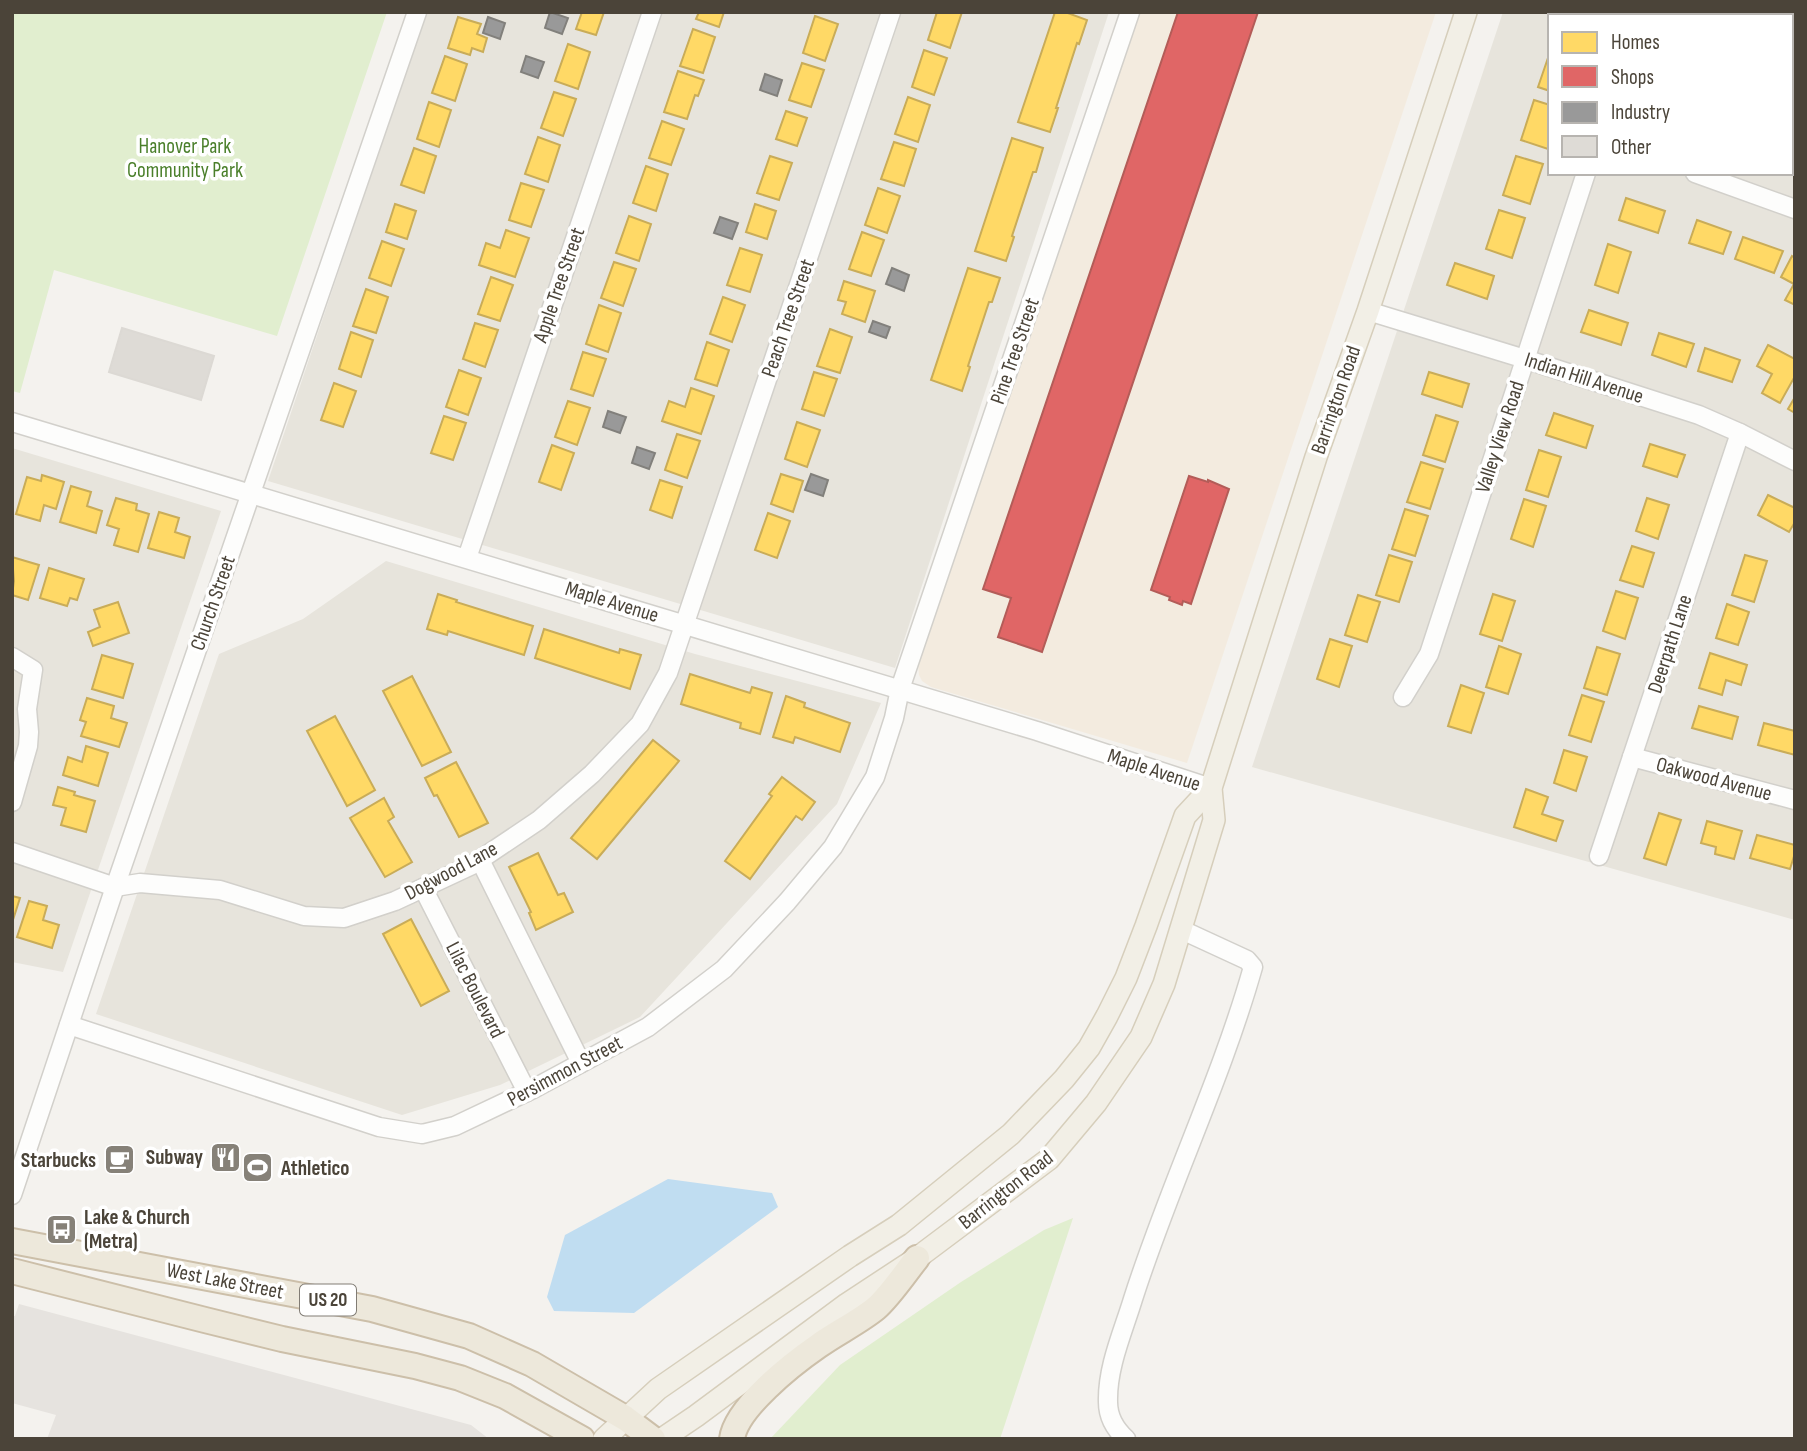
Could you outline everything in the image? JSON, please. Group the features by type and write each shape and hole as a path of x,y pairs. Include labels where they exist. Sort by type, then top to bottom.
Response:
{"highway":[{"name":"West Lake Street","path":"12,1241 372,1308 468,1336 532,1364 625,1418"},
{"path":"732,1439 739,1419 767,1387 816,1347 877,1307 917,1258"},
{"name":"West Lake Street","path":"12,1271 282,1339 460,1378 505,1396 582,1439"},
{"name":"US 20","path":"625,1418 653,1439"}],"main road":[{"name":"Barrington Road","path":"662,1439 847,1304 917,1258 1049,1159 1096,1103 1141,1037 1164,984 1214,820 1211,788 1316,457 1368,311 1466,12"},
{"name":"Barrington Road","path":"604,1439 658,1389 899,1225 1011,1134 1064,1079 1089,1048 1126,978 1185,816 1211,788"}],"street":[{"name":"Church Street","path":"12,1195 416,12"},
{"name":"Apple Tree Street","path":"467,558 652,12"},
{"name":"Peach Tree Street","path":"685,624 891,12"},
{"name":"Pine Tree Street","path":"900,689 1130,12"},
{"name":"Valley View Road","path":"1403,696 1429,654 1585,175"},
{"path":"1701,175 1795,209"},
{"name":"Indian Hill Avenue","path":"1368,311 1699,415 1795,461"},
{"name":"Maple Avenue","path":"12,422 900,689 1211,788"},
{"name":"Deerpath Lane","path":"1599,856 1740,433"},
{"name":"Dogwood Lane","path":"115,887 140,883 220,890 304,916 344,918 395,901 480,860 539,820 592,774 640,724 668,673 685,624"},
{"path":"12,657 33,670 27,709 28,746 12,802"},
{"name":"Persimmon Street","path":"69,1026 379,1127 422,1133 455,1126 527,1093 648,1027 724,969 834,847 875,777 894,718 900,689"},
{"name":"Oakwood Avenue","path":"1632,757 1795,800"},
{"path":"12,852 115,887"},
{"path":"480,860 581,1063"},
{"name":"Lilac Boulevard","path":"423,888 527,1093"},
{"path":"1126,1439 1116,1430 1110,1418 1110,1373 1143,1266 1240,1015 1253,967 1247,960 1182,930"}],"shaded area":[{"path":"426,12 1109,12 895,668 268,481"},
{"path":"1140,12 1436,12 1187,763 931,687 922,681 918,665"},
{"path":"1503,12 1795,12 1795,920 1252,767"},
{"path":"12,448 221,511 63,972 12,962"},
{"path":"386,561 695,654 881,703 837,804 640,1017 500,1085 402,1115 96,1014 219,654 303,619"},
{"path":"19,1304 471,1425 489,1439 47,1439 56,1415 12,1403 12,1316 15,1316"}],"green space":[{"name":"Hanover Park Community Park","path":"12,12 387,12 277,336 54,270 20,393 12,391"},
{"path":"1073,1218 1000,1439 770,1439 840,1365 961,1282 1044,1230"}],"water":[{"path":"668,1179 772,1193 778,1207 634,1313 554,1311 547,1297 565,1235"}],"building: Homes":[{"path":"582,12 604,12 596,35 576,29"},
{"path":"699,12 724,12 719,27 696,19"},
{"path":"937,12 962,12 950,48 928,40"},
{"path":"1055,12 1065,12 1087,20 1079,44 1077,43 1050,132 1018,122"},
{"path":"1564,12 1593,12 1592,14"},
{"path":"1715,12 1737,12 1736,14"},
{"path":"1795,13 1795,37 1793,14 1765,14"},
{"path":"815,16 838,24 825,61 803,53"},
{"path":"458,17 481,24 477,34 487,38 483,52 472,48 470,55 448,48"},
{"path":"693,29 715,37 703,73 680,66"},
{"path":"568,44 590,52 578,89 555,81"},
{"path":"924,50 947,58 934,95 912,87"},
{"path":"445,56 467,64 455,101 432,93"},
{"path":"1548,58 1548,90 1538,87"},
{"path":"802,63 824,70 811,107 789,100"},
{"path":"678,71 704,80 698,96 695,95 687,119 664,112"},
{"path":"554,92 576,99 563,136 541,128"},
{"path":"908,97 930,105 918,142 895,134"},
{"path":"1534,100 1548,104 1548,149 1521,140"},
{"path":"429,102 451,110 439,147 417,139"},
{"path":"786,111 807,118 797,146 776,139"},
{"path":"662,121 684,129 671,165 649,158"},
{"path":"538,137 560,145 548,182 525,174"},
{"path":"1012,138 1043,148 1006,261 975,251"},
{"path":"1793,138 1795,138 1793,162"},
{"path":"894,142 916,149 904,186 881,179"},
{"path":"414,148 436,156 424,193 401,185"},
{"path":"770,156 792,163 779,200 757,193"},
{"path":"1516,156 1543,164 1530,204 1503,195"},
{"path":"646,166 668,174 656,211 633,203"},
{"path":"521,183 544,190 531,227 509,220"},
{"path":"878,188 900,196 887,233 865,225"},
{"path":"1626,198 1665,211 1658,233 1619,220"},
{"path":"395,204 416,211 407,239 386,232"},
{"path":"755,204 776,211 767,239 746,232"},
{"path":"1499,210 1525,218 1512,258 1486,249"},
{"path":"629,216 651,224 639,261 616,253"},
{"path":"1697,220 1731,232 1723,254 1689,243"},
{"path":"506,230 529,238 515,277 479,265 486,243 500,248"},
{"path":"862,232 884,240 871,276 849,269"},
{"path":"1743,237 1783,251 1774,273 1735,259"},
{"path":"382,241 404,249 391,286 369,278"},
{"path":"1608,244 1631,252 1618,293 1595,285"},
{"path":"740,248 762,255 750,292 727,285"},
{"path":"1792,256 1795,258 1795,305 1785,300 1794,284 1781,277"},
{"path":"614,262 636,269 623,306 601,298"},
{"path":"1455,263 1494,276 1487,299 1447,285"},
{"path":"968,268 1000,278 992,302 989,302 962,391 931,380"},
{"path":"491,277 513,285 500,321 478,314"},
{"path":"844,281 875,291 865,322 842,314 846,302 838,300"},
{"path":"366,289 388,297 376,333 353,326"},
{"path":"723,297 745,305 732,342 710,334"},
{"path":"599,305 621,313 608,352 586,344"},
{"path":"1589,310 1628,323 1621,345 1581,332"},
{"path":"475,323 498,330 485,367 463,359"},
{"path":"830,329 852,337 840,373 817,366"},
{"path":"351,332 373,340 361,377 339,369"},
{"path":"1659,333 1694,344 1686,367 1652,355"},
{"path":"707,342 729,350 717,386 695,379"},
{"path":"1768,345 1795,359 1795,376 1780,403 1762,393 1772,374 1757,366"},
{"path":"1705,348 1740,360 1732,382 1698,371"},
{"path":"583,352 606,359 593,396 571,389"},
{"path":"459,370 481,378 468,415 446,407"},
{"path":"814,372 837,379 824,416 802,409"},
{"path":"1429,372 1469,384 1462,407 1422,394"},
{"path":"334,383 356,391 343,427 321,420"},
{"path":"691,388 714,396 701,434 662,421 669,401 685,407"},
{"path":"1795,397 1795,413 1788,409"},
{"path":"568,401 590,408 577,445 555,437"},
{"path":"1554,413 1593,426 1586,448 1546,435"},
{"path":"1436,415 1458,422 1445,462 1423,455"},
{"path":"444,416 466,423 453,460 431,453"},
{"path":"797,422 820,430 807,467 785,459"},
{"path":"677,434 700,441 687,478 665,470"},
{"path":"1650,444 1685,455 1677,477 1643,466"},
{"path":"552,445 574,453 561,490 539,482"},
{"path":"1539,450 1561,457 1548,497 1526,490"},
{"path":"1421,462 1443,469 1430,509 1407,502"},
{"path":"781,474 803,481 793,512 771,504"},
{"path":"42,475 64,482 56,509 44,505 40,521 16,514 27,477 41,481"},
{"path":"660,480 682,487 672,518 650,510"},
{"path":"71,486 91,492 87,506 102,511 96,533 60,522"},
{"path":"1768,495 1795,508 1795,522 1789,532 1758,515"},
{"path":"116,498 137,504 136,510 149,514 138,552 114,545 119,529 107,525"},
{"path":"1647,498 1669,505 1658,539 1636,531"},
{"path":"1524,499 1546,506 1533,547 1511,539"},
{"path":"1405,509 1428,516 1415,556 1392,549"},
{"path":"159,512 179,518 175,532 190,537 184,558 148,548"},
{"path":"768,513 790,521 777,558 755,550"},
{"path":"1632,546 1654,553 1643,587 1620,580"},
{"path":"1389,555 1412,562 1399,602 1376,595"},
{"path":"1745,555 1767,561 1754,602 1732,595"},
{"path":"12,557 39,565 28,600 12,595"},
{"path":"49,568 84,579 77,600 70,598 67,606 40,598"},
{"path":"1616,591 1638,598 1625,639 1603,631"},
{"path":"438,594 533,626 524,655 448,631 447,635 427,629"},
{"path":"1493,594 1515,601 1502,641 1480,634"},
{"path":"1358,595 1380,602 1367,642 1345,635"},
{"path":"118,602 129,633 93,646 88,632 100,627 94,610"},
{"path":"1727,604 1749,612 1738,645 1716,638"},
{"path":"544,629 619,653 620,649 641,655 630,689 535,658"},
{"path":"1330,639 1352,646 1339,687 1317,679"},
{"path":"1499,646 1521,654 1508,694 1486,687"},
{"path":"1597,647 1620,654 1607,695 1584,688"},
{"path":"1710,653 1747,665 1741,685 1726,680 1722,695 1699,688"},
{"path":"102,655 133,664 123,698 92,689"},
{"path":"690,674 750,693 752,687 772,693 760,734 740,728 741,723 681,704"},
{"path":"412,676 451,752 422,766 383,691"},
{"path":"1461,685 1484,693 1471,733 1448,726"},
{"path":"1582,695 1604,702 1591,742 1569,735"},
{"path":"786,696 805,703 804,707 850,723 840,752 795,737 793,743 773,737"},
{"path":"87,698 114,706 111,718 127,723 119,747 81,736 86,722 80,720"},
{"path":"1699,706 1738,717 1732,739 1692,728"},
{"path":"335,716 375,790 347,806 307,731"},
{"path":"1764,723 1795,731 1795,755 1758,745"},
{"path":"653,740 679,761 597,859 571,838"},
{"path":"86,746 108,753 98,786 63,775 68,757 82,762"},
{"path":"1564,750 1587,757 1576,791 1554,783"},
{"path":"456,762 488,823 459,837 425,778"},
{"path":"782,777 815,802 802,820 796,816 750,879 725,861 772,796 769,794"},
{"path":"58,787 95,801 86,832 61,825 66,808 53,805"},
{"path":"1526,789 1548,797 1542,814 1563,821 1556,841 1514,827"},
{"path":"384,798 394,817 388,821 412,862 385,877 350,818"},
{"path":"1659,813 1681,820 1666,865 1644,858"},
{"path":"1707,821 1742,831 1734,859 1715,854 1716,847 1701,843"},
{"path":"1757,835 1795,845 1790,869 1750,858"},
{"path":"538,853 558,895 564,893 573,912 536,930 529,913 531,912 509,867"},
{"path":"12,896 20,898 12,923"},
{"path":"29,901 47,906 43,920 59,925 52,948 17,937"},
{"path":"411,919 449,991 421,1006 383,934"}],"building: Shops":[{"path":"1178,12 1258,12 1042,652 998,637 1011,598 983,589"},
{"path":"1189,476 1229,489 1191,604 1183,601 1182,605 1151,590"}],"building: Industry":[{"path":"550,12 568,18 562,34 545,28"},
{"path":"488,17 505,23 500,39 483,33"},
{"path":"526,56 544,62 538,78 521,72"},
{"path":"765,74 782,80 777,96 760,90"},
{"path":"720,217 738,223 732,239 714,233"},
{"path":"892,268 909,275 904,291 886,284"},
{"path":"873,321 890,327 886,338 869,332"},
{"path":"608,411 626,417 620,433 603,427"},
{"path":"637,447 655,453 649,469 632,463"},
{"path":"811,474 828,480 823,496 805,490"}],"building: Other":[{"path":"122,328 214,356 201,400 109,372"}],"place":[{"name":"Subway","path":"226,1157"},
{"name":"Starbucks","path":"119,1160"},
{"name":"Athletico","path":"258,1168"},
{"name":"Lake & Church (Metra)","path":"61,1229"}]}
